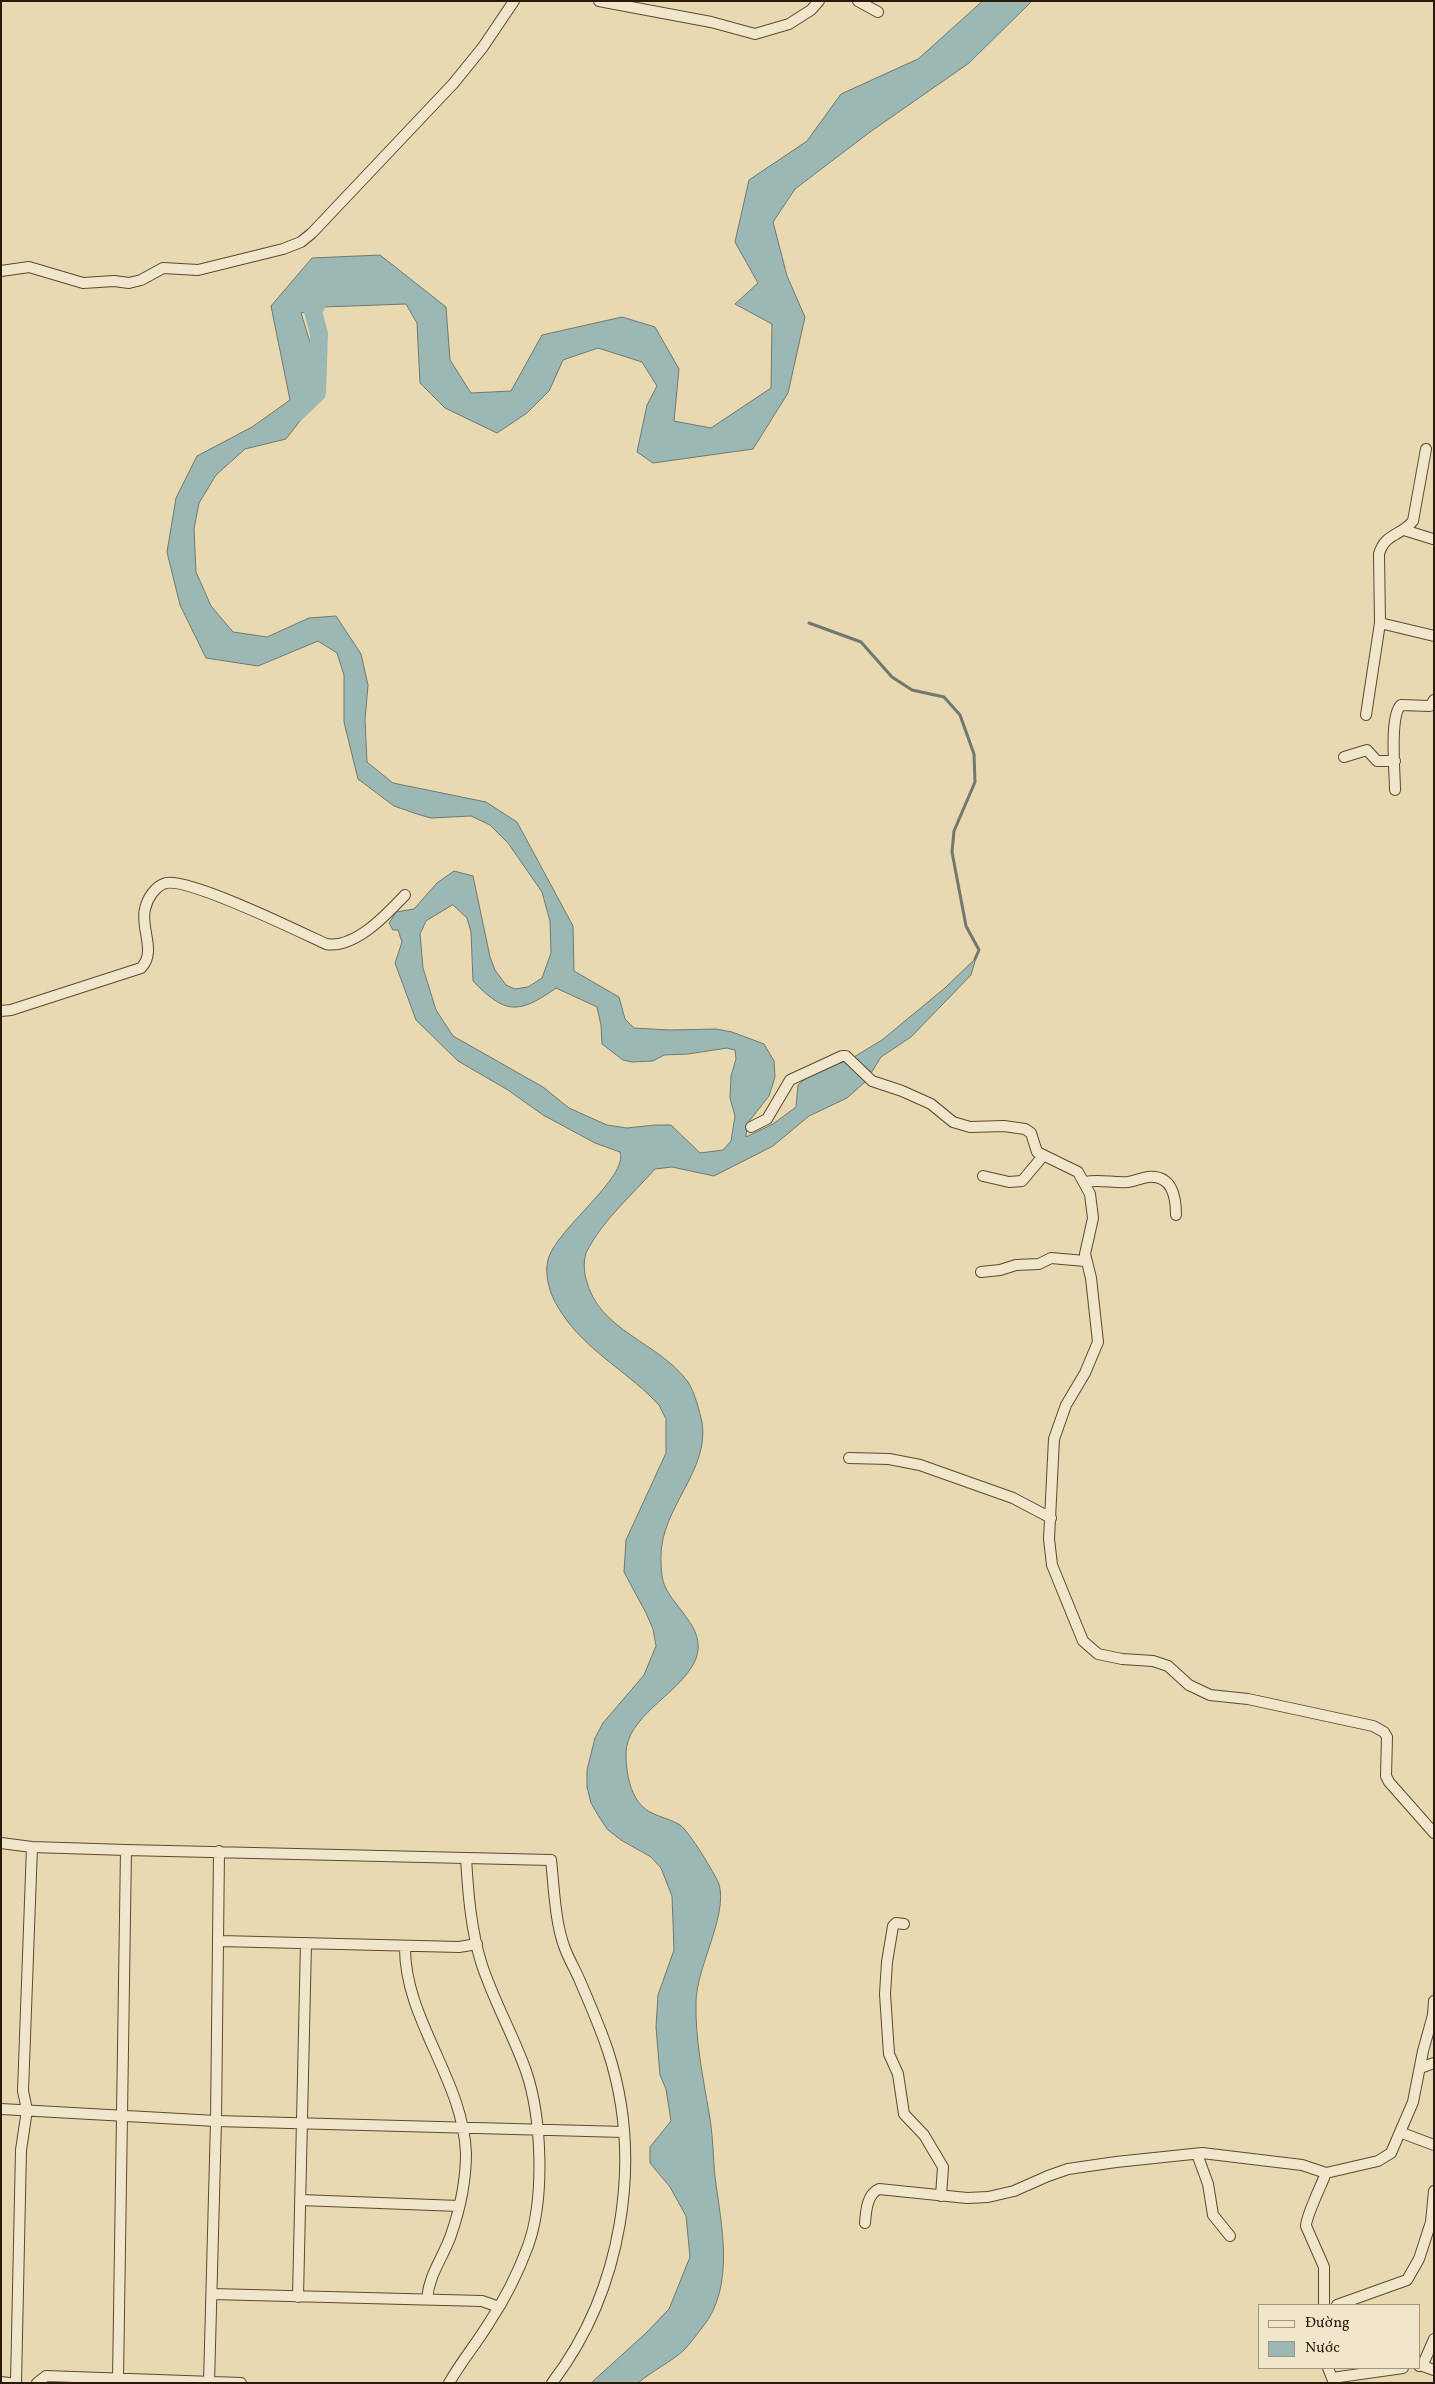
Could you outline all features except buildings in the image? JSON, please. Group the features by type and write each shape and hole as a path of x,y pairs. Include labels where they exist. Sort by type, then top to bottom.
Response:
{"street":[{"path":"1,271 29,267 83,283 114,281 129,283 140,280 163,268 190,271 207,269 295,246 312,233 453,84 483,47 514,1"},
{"path":"599,1 716,24 755,34 789,24 811,10 819,1"},
{"path":"858,1 878,12"},
{"path":"1366,715 1380,623 1379,554 1382,544 1404,530 1412,521 1426,449"},
{"path":"1404,530 1433,539"},
{"path":"1380,623 1434,636"},
{"path":"1395,790 1395,728 1399,706 1406,704 1430,706 1434,700"},
{"path":"1344,757 1367,750 1377,761 1395,761"},
{"path":"1,1011 11,1010 141,968 149,952 143,916 146,905 152,892 164,884 178,882 221,898 326,944 337,946 381,920 405,895"},
{"path":"750,1127 767,1119 790,1080 835,1058 846,1056 872,1081 902,1091 931,1104 953,1122 960,1125 1025,1129 1031,1133 1037,1152 1078,1172 1085,1182 1094,1210 1085,1261 1091,1278 1098,1342 1085,1373 1066,1405 1057,1430 1053,1450 1049,1539 1052,1565 1077,1630 1090,1649 1098,1654 1110,1658 1153,1661 1168,1666 1194,1688 1210,1695 1248,1699 1373,1726 1384,1732 1387,1738 1386,1776 1389,1782 1434,1833"},
{"path":"983,1176 1009,1182 1022,1181 1043,1156"},
{"path":"1085,1182 1095,1180 1128,1182 1148,1177 1159,1179 1173,1188 1176,1196 1176,1215"},
{"path":"981,1272 1000,1270 1016,1265 1039,1264 1051,1258 1085,1261"},
{"path":"849,1458 889,1459 920,1466 1013,1498 1051,1518"},
{"path":"1,1843 32,1847 126,1850 551,1860 564,1946 597,2019 609,2053 624,2132 624,2190 612,2259 600,2296 578,2342 552,2383"},
{"path":"16,2383 21,2150 27,2110 23,2091 32,1847"},
{"path":"118,2380 126,1850"},
{"path":"209,2382 220,1942 220,1851"},
{"path":"449,2383 511,2288 528,2244 536,2208 540,2171 537,2129 526,2072 493,1998 477,1944 466,1858"},
{"path":"904,1924 896,1923 893,1926 887,1962 885,2011 889,2054 898,2074 904,2114 924,2135 943,2167 942,2196"},
{"path":"220,1942 458,1947 477,1944"},
{"path":"298,2297 306,1943"},
{"path":"405,1946 405,1965 416,2000 431,2042 450,2081 458,2108 465,2161 464,2187 451,2236 428,2282 428,2299"},
{"path":"865,2224 870,2196 872,2192 880,2189 967,2198 988,2196 1014,2191 1068,2169 1197,2154 1302,2165 1326,2173 1339,2172 1384,2159 1391,2154 1402,2133 1414,2102 1433,2014 1434,2001"},
{"path":"1420,2068 1434,2063"},
{"path":"1,2109 123,2118 624,2132"},
{"path":"1402,2133 1434,2145"},
{"path":"1197,2154 1208,2184 1213,2215 1230,2236"},
{"path":"1324,2304 1324,2266 1306,2226 1306,2219 1326,2173"},
{"path":"1340,2304 1407,2280 1420,2259 1431,2222 1434,2191"},
{"path":"300,2200 459,2206"},
{"path":"212,2294 482,2301 499,2307"},
{"path":"1420,2365 1427,2358 1434,2339"},
{"path":"1420,2366 1434,2370"},
{"path":"1333,2380 1397,2369"},
{"path":"31,2383 38,2383 46,2376 241,2383"},
{"path":"1,2382 9,2383"}],"water":[{"path":"983,1 1032,1 969,63 870,132 795,189 773,222 787,276 805,317 788,393 753,449 653,463 637,452 647,405 657,386 642,362 598,348 563,360 549,391 527,413 497,433 445,408 420,383 417,323 406,304 323,307 301,313 316,362 313,404 286,439 245,449 216,475 199,503 194,529 196,572 211,606 233,632 267,637 309,618 336,616 361,654 368,685 365,720 367,762 393,783 486,802 517,822 573,926 574,971 619,997 625,1019 634,1028 669,1030 716,1029 732,1032 764,1044 774,1061 775,1077 769,1096 747,1124 746,1137 773,1124 796,1107 798,1085 814,1072 849,1060 882,1040 946,987 976,958 971,975 911,1037 881,1057 866,1081 847,1098 809,1116 773,1146 714,1176 672,1167 655,1169 601,1229 585,1257 585,1276 593,1297 603,1312 616,1324 676,1368 688,1382 695,1396 702,1422 703,1440 699,1456 693,1473 669,1522 663,1538 661,1556 664,1584 695,1631 698,1653 693,1665 685,1676 634,1728 628,1740 626,1753 628,1777 637,1800 648,1811 680,1825 684,1829 719,1884 721,1896 719,1910 701,1972 696,2001 696,2015 700,2058 711,2129 724,2254 723,2274 713,2311 684,2350 638,2383 591,2383 646,2333 669,2309 690,2257 686,2216 670,2187 650,2163 650,2147 671,2121 666,2089 660,2075 656,2027 658,1995 674,1950 672,1896 661,1868 651,1857 621,1840 608,1830 591,1803 587,1787 587,1770 595,1738 603,1723 644,1675 656,1646 653,1629 624,1572 626,1540 666,1453 666,1419 659,1405 648,1394 600,1354 567,1320 552,1297 547,1272 548,1260 553,1248 614,1175 620,1163 620,1152 595,1143 543,1115 508,1090 458,1061 416,1020 395,963 402,942 398,930 393,930 389,923 396,912 414,909 437,883 454,871 473,876 490,957 495,970 506,985 515,989 528,987 542,978 551,953 550,921 542,892 508,843 490,825 471,816 431,818 394,806 358,779 344,722 344,675 337,653 318,641 258,666 206,658 180,605 167,552 176,498 197,456 252,427 290,400 271,306 312,258 380,255 446,307 450,360 471,393 511,391 542,335 622,317 655,327 679,369 674,421 711,428 771,388 772,324 735,304 758,283 735,242 749,180 807,141 841,94 918,59","holes":["453,905 467,918 471,932 473,981 484,992 503,1005 512,1007 532,1003 556,988 597,1007 601,1025 602,1044 623,1060 632,1062 653,1061 664,1055 688,1054 727,1048 735,1050 736,1059 731,1076 730,1098 735,1116 731,1141 723,1150 700,1153 671,1125 627,1128 607,1125 569,1108 543,1087 453,1036 436,1010 423,968 420,934 426,921"]}],"waterway":[{"path":"296,413 317,393 319,334 313,311 326,289"},
{"path":"809,623 861,642 892,677 912,690 944,697 960,715 974,754 975,782 954,831 952,852 966,926 979,950 975,959"}]}
